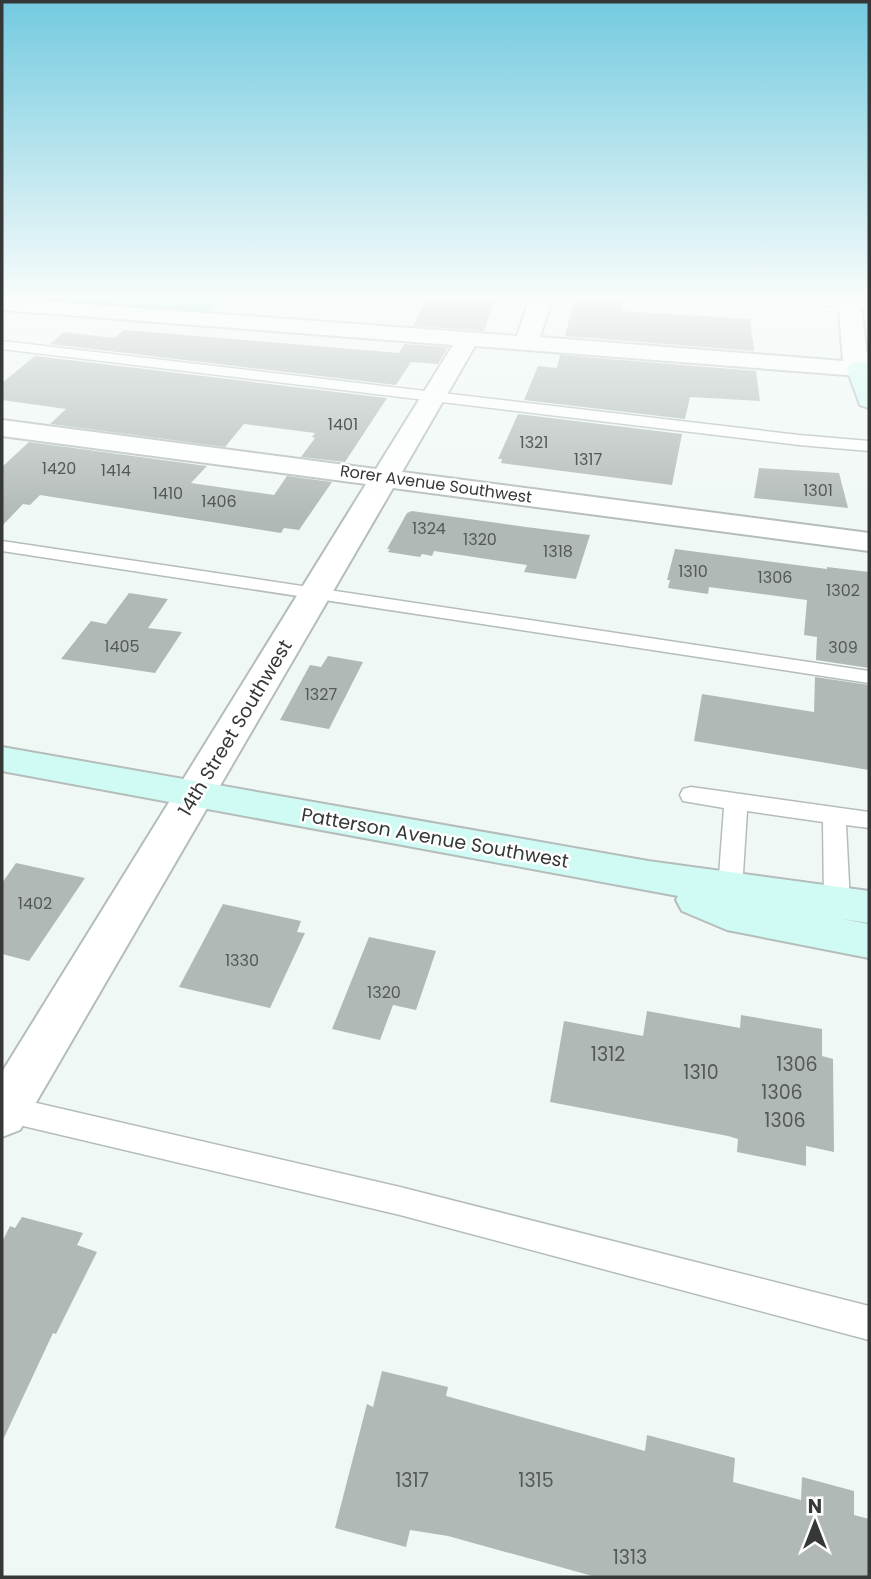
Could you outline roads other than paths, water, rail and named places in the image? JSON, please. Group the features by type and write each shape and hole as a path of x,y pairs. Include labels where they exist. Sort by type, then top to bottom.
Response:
{"main road":[{"path":"864,372 869,400"},
{"name":"Patterson Avenue Southwest","path":"2,759 648,876 853,905"},
{"path":"648,876 727,914 869,941"}],"street":[{"name":"14th Street Southwest","path":"3,1110 449,372"},
{"name":"Rorer Avenue Southwest","path":"2,428 869,542"}],"lane":[{"path":"233,372 799,440 869,446"},
{"path":"2,546 869,677"},
{"path":"691,795 869,820"},
{"path":"730,889 736,802"},
{"path":"834,816 853,905"},
{"path":"3,1110 400,1201 869,1323"}]}
